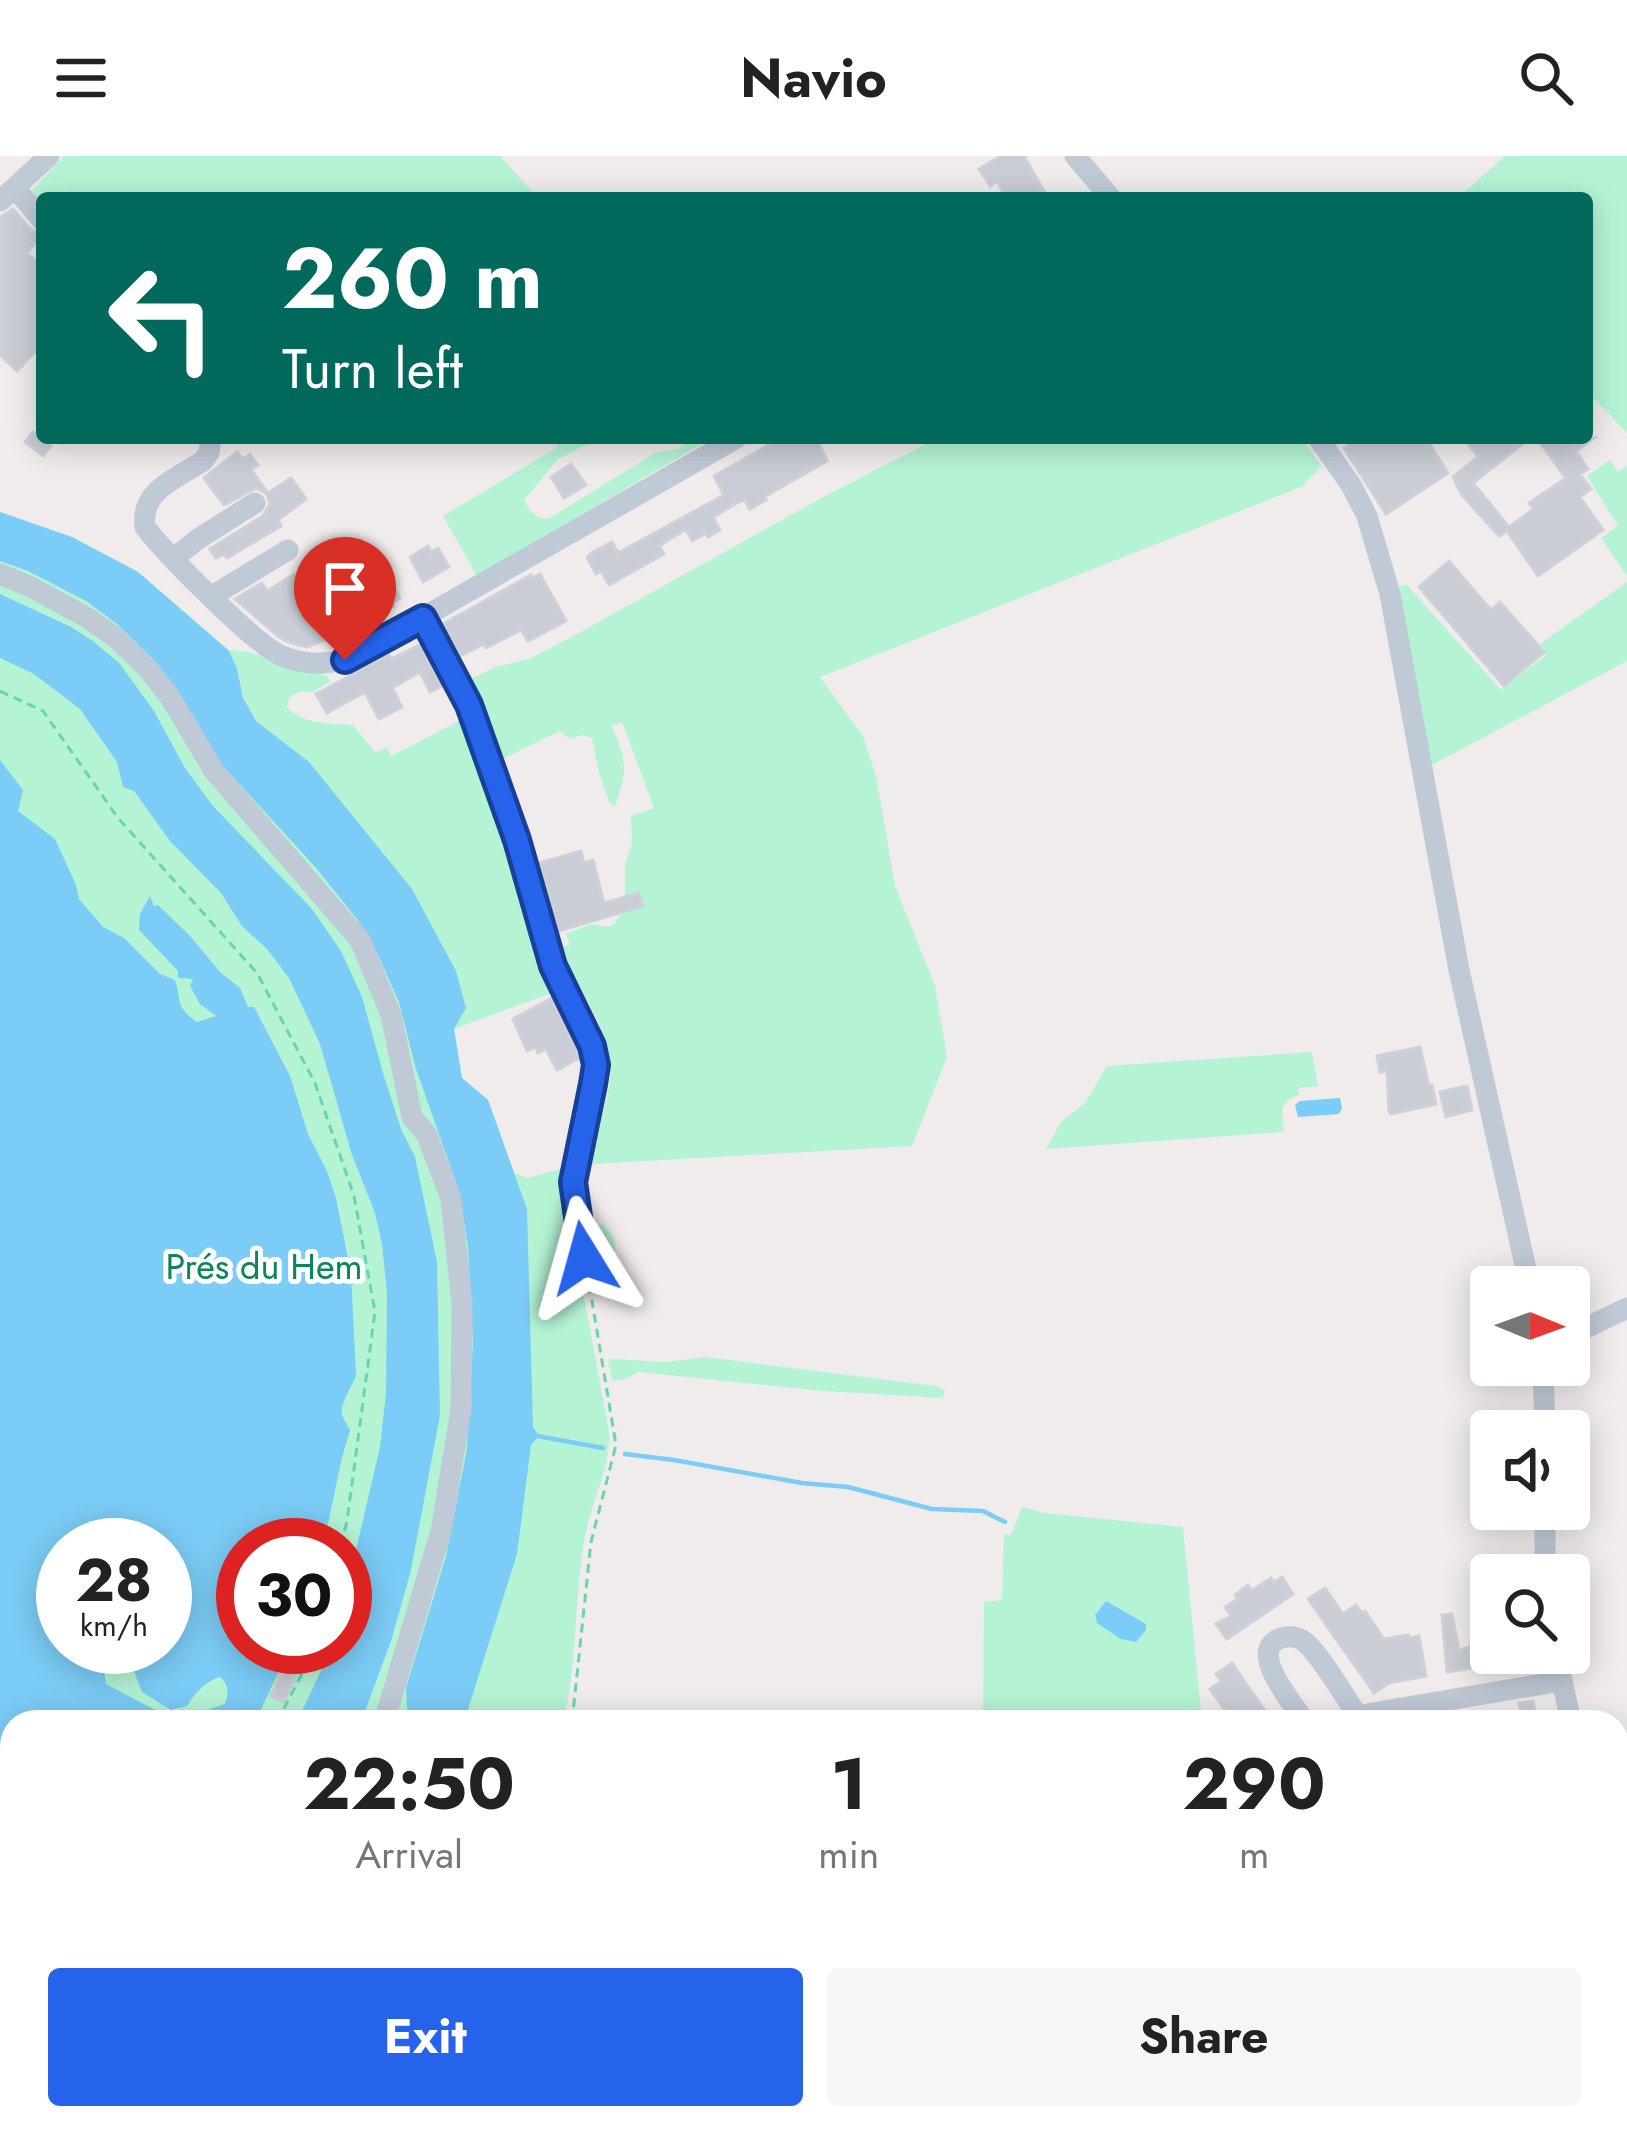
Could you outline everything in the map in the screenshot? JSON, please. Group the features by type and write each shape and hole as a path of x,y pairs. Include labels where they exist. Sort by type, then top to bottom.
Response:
{"street":[{"path":"36,216 8,195 49,156"},
{"path":"1076,156 1106,192"},
{"path":"210,444 203,461 154,493 145,507 146,527 271,650 288,658 330,663 355,656 727,444"},
{"path":"1322,444 1351,485 1379,552 1459,970 1525,1266"},
{"path":"174,558 255,503"},
{"path":"212,596 288,550"},
{"path":"0,574 86,617 149,670 214,771 359,940 391,1015 412,1118 427,1135 451,1199 461,1304 461,1389 441,1531 388,1710"},
{"path":"423,618 469,705 517,840 553,966 592,1046 596,1065 573,1182 584,1258"},
{"path":"1590,1326 1627,1308"},
{"path":"1297,1710 1268,1665 1274,1641 1293,1636 1307,1644 1347,1710"},
{"path":"1560,1674 1567,1710"},
{"path":"1402,1710 1561,1681"}],"path":[{"path":"0,691 43,711 118,818 257,973 315,1083 354,1196 375,1312 347,1518"},
{"path":"573,1710 591,1542 616,1445 584,1258"},
{"path":"283,1710 302,1674"}],"green space":[{"path":"64,156 500,156 533,192 36,192 36,197 31,191"},
{"path":"1505,156 1627,156 1627,433 1593,397 1593,192 1465,192"},
{"path":"588,444 558,459 524,500 533,514 548,519 657,452 701,444 477,576 443,516 558,447"},
{"path":"926,444 1306,444 1322,466 1301,487 820,677 863,736 876,776 895,886 935,986 947,1057 912,1146 591,1164 610,1064 601,1030 560,947 570,945 566,934 591,924 613,925 625,909 631,816 654,808 622,722 612,726 624,766 615,806 610,804 599,773 592,738 569,739 560,731 496,762 466,681 529,659"},
{"path":"1610,460 1618,472 1627,466 1627,576 1601,538 1618,526 1587,476"},
{"name":"Prés du Hem","path":"0,518 72,537 138,572 229,650 266,656 327,676 331,681 313,692 290,696 287,707 309,720 353,725 376,753 387,747 391,756 467,717 511,843 534,937 554,992 454,1029 462,1078 488,1100 514,1173 528,1178 567,1167 580,1266 574,1267 580,1276 609,1431 582,1556 565,1710 468,1710 494,1623 463,1710 0,1710"},
{"path":"1627,582 1627,661 1430,766 1399,586 1407,585 1501,690 1546,655 1540,644"},
{"path":"1312,1052 1318,1086 1298,1088 1299,1094 1284,1105 1284,1132 1046,1149 1061,1122 1085,1103 1107,1066"},
{"path":"602,1224 615,1247 610,1263 597,1266 589,1241 593,1226"},
{"path":"705,1357 945,1390 943,1398 823,1391 638,1372 612,1381 608,1361"},
{"path":"1022,1507 1183,1527 1201,1710 983,1710 984,1602 1002,1600 1004,1534 1011,1535"}],"water":[{"path":"0,512 72,537 138,572 229,651 243,698 256,721 309,762 412,889 456,971 466,1008 454,1029 462,1078 488,1100 527,1209 533,1427 539,1436 531,1445 517,1554 468,1710 407,1710 406,1688 446,1556 467,1449 473,1342 462,1207 399,1002 357,919 214,756 152,658 86,601 0,561"},
{"path":"0,594 71,627 120,664 212,805 312,909 341,951 362,997 401,1129 415,1157 437,1262 440,1415 411,1570 365,1710 303,1710 319,1674 372,1674 372,1518 363,1518 380,1447 386,1393 387,1292 375,1213 352,1155 320,1044 289,978 242,926 221,893 170,841 134,791 123,787 117,762 80,709 34,674 0,658"},
{"path":"0,760 23,790 18,811 55,839 79,899 103,927 124,938 160,974 175,980 185,1012 197,1022 216,1016 200,1004 190,986 193,979 178,978 178,971 139,930 140,914 150,896 154,906 240,988 248,1007 254,1007 290,1076 308,1134 327,1171 351,1273 356,1375 342,1406 350,1431 329,1518 216,1518 216,1674 278,1674 261,1710 209,1710 225,1704 227,1689 220,1677 201,1688 187,1706 171,1710 142,1692 135,1674 192,1674 192,1518 36,1518 36,1674 104,1674 106,1684 155,1710 0,1710"},
{"path":"1340,1098 1339,1114 1298,1117 1295,1105 1300,1101"},
{"path":"1106,1601 1146,1624 1136,1642 1121,1639 1097,1623 1095,1615"}],"building":[{"path":"1001,156 1024,156 1045,192 1003,192 997,181 990,186 979,169"},
{"path":"13,209 36,232 36,242 27,253 36,261 36,350 17,371 0,355 0,217"},
{"path":"33,432 36,444 51,446 43,456 25,442"},
{"path":"770,444 819,444 827,461 750,509 744,499 713,517 720,530 708,537 706,533 692,541 686,529 659,546 664,554 609,585 601,571 596,574 587,558 591,553 612,542 618,553 724,495 714,476"},
{"path":"1350,444 1430,444 1448,473 1386,514 1344,448"},
{"path":"1468,444 1522,444 1473,483 1509,527 1534,509 1529,503 1566,478 1541,444 1586,444 1576,451 1588,469 1580,474 1591,489 1580,497 1603,530 1538,576 1507,531 1499,536 1461,494 1453,477 1478,457"},
{"path":"237,452 243,459 250,454 258,465 251,470 268,493 291,478 306,499 278,520 281,526 227,558 224,554 216,558 210,549 263,516 270,504 267,494 256,488 224,505 204,478"},
{"path":"571,464 586,485 564,498 551,477"},
{"path":"428,546 431,552 438,548 449,567 423,582 410,557"},
{"path":"1449,561 1491,610 1500,602 1544,652 1504,686 1419,587"},
{"path":"294,574 323,614 330,638 307,647 278,636 235,599 262,583 267,591"},
{"path":"540,574 566,621 528,641 521,630 460,656 443,624"},
{"path":"388,577 400,598 394,606 366,619 354,596"},
{"path":"420,645 442,686 430,692 420,672 392,688 402,707 379,719 365,692 327,713 316,694 389,655 391,659"},
{"path":"581,851 584,863 593,860 604,903 639,893 643,906 559,931 539,863"},
{"path":"552,998 579,1058 557,1070 546,1049 527,1051 513,1019"},
{"path":"1420,1047 1436,1104 1391,1114 1387,1071 1380,1072 1377,1056"},
{"path":"1467,1086 1472,1110 1446,1117 1440,1092"},
{"path":"1282,1577 1293,1594 1227,1639 1216,1624 1231,1616 1225,1607 1238,1599 1235,1595 1248,1585 1251,1591 1271,1578 1274,1583"},
{"path":"1325,1588 1343,1614 1356,1605 1365,1611 1384,1639 1419,1636 1426,1676 1389,1683 1374,1693 1308,1599"},
{"path":"1452,1614 1459,1651 1469,1647 1470,1668 1447,1672 1442,1615"},
{"path":"1232,1663 1264,1710 1225,1710 1210,1689 1221,1681 1216,1674"},
{"path":"281,1674 296,1674 284,1702 271,1696"},
{"path":"1533,1701 1535,1710 1520,1710 1519,1703"}],"waterway":[{"path":"532,1435 603,1448"},
{"path":"625,1454 848,1487 932,1509 983,1511 1005,1522"}],"route":[{"path":"345,660 423,618 469,705 517,840 553,966 592,1046 596,1065 573,1182 584,1258"}]}
